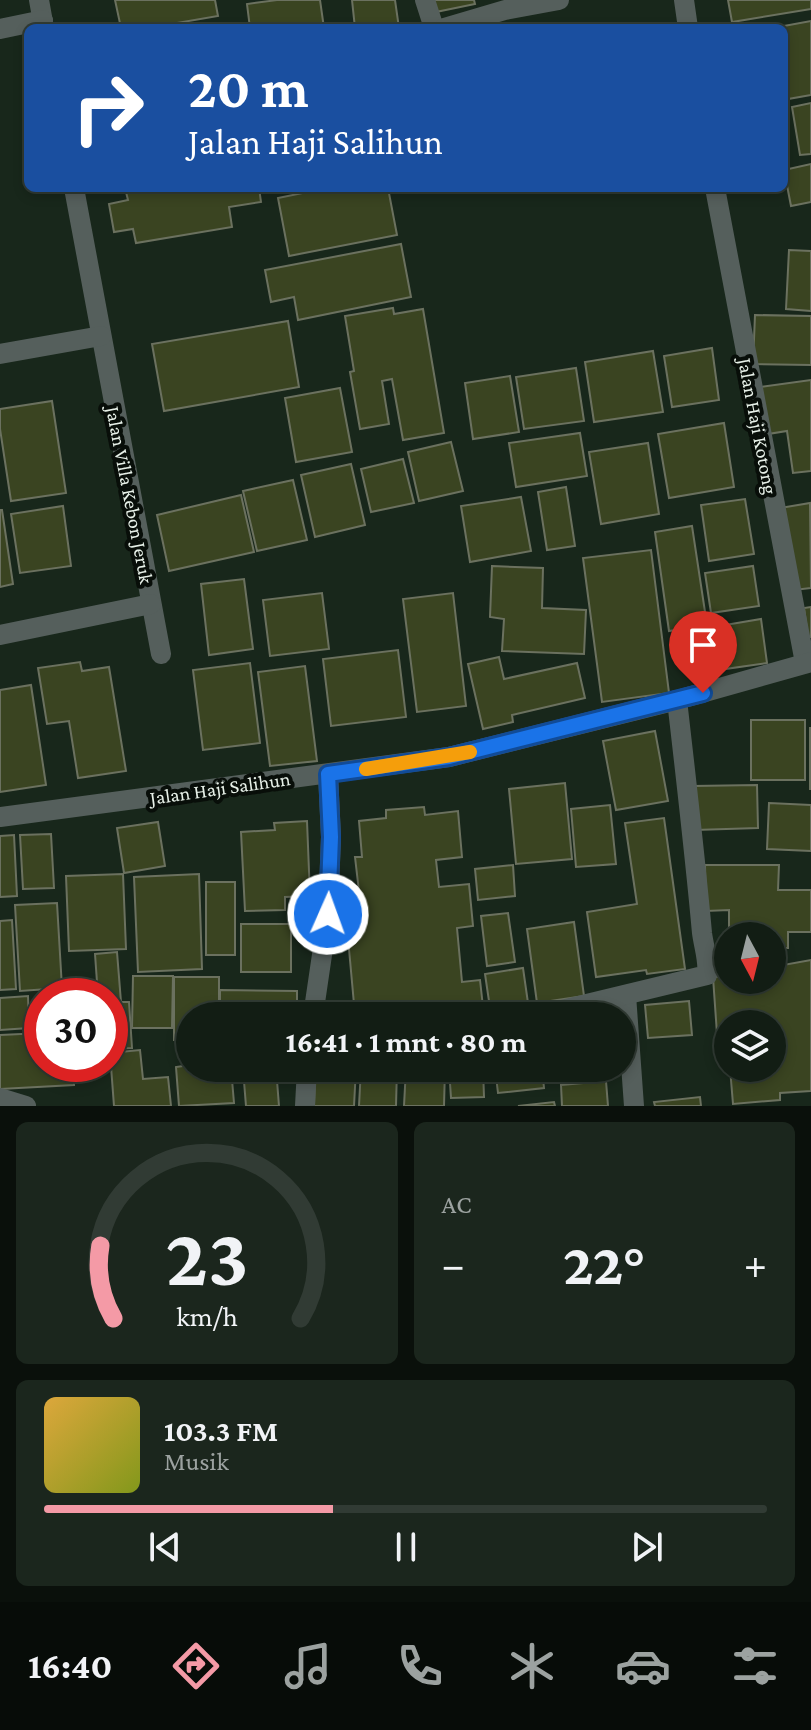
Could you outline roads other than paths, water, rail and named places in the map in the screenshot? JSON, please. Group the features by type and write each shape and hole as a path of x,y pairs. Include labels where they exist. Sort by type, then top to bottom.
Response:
{"street":[{"path":"425,0 433,24"},
{"path":"458,24 505,10 559,0"},
{"path":"684,0 687,24"},
{"path":"0,29 42,16"},
{"name":"Jalan Villa Kebon Jeruk","path":"75,192 161,654"},
{"name":"Jalan Haji Kotong","path":"716,192 808,662"},
{"path":"0,354 101,336"},
{"path":"0,635 151,604"},
{"name":"Jalan Haji Salihun","path":"0,817 449,757 677,700 808,662"},
{"path":"596,1002 707,975 677,700"},
{"path":"315,1002 328,914 331,837 328,774"},
{"path":"626,995 634,1106"},
{"path":"305,1106 306,1082"},
{"path":"0,1098 26,1106"}]}
